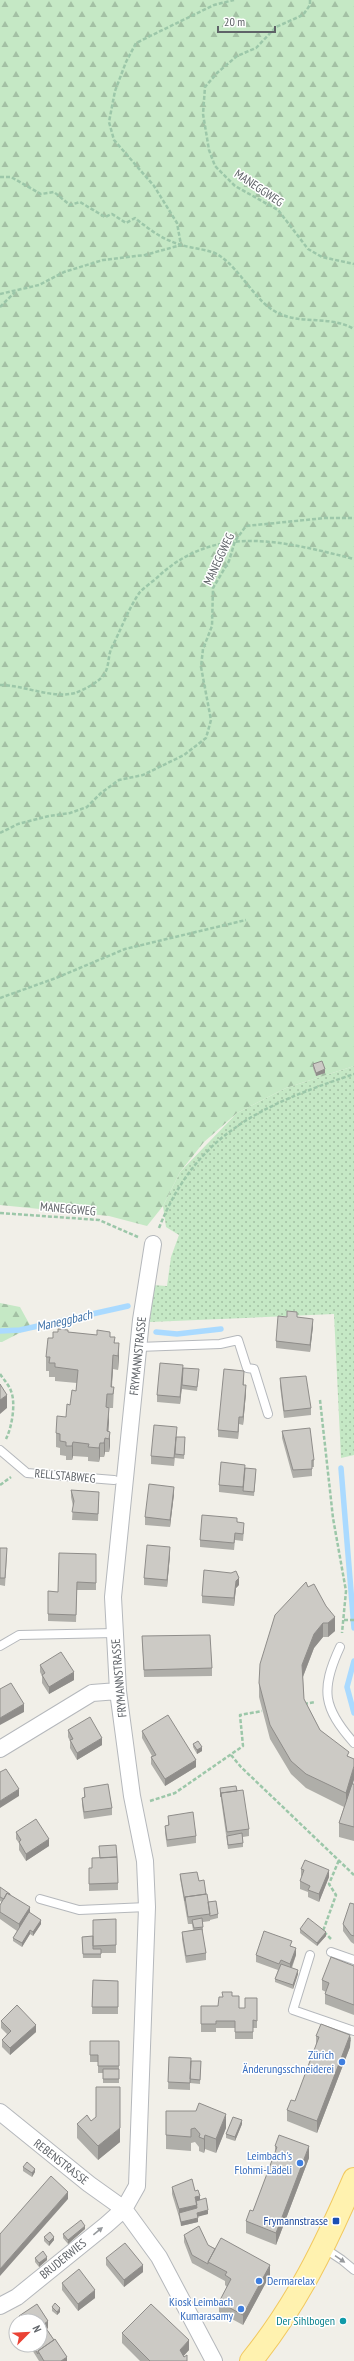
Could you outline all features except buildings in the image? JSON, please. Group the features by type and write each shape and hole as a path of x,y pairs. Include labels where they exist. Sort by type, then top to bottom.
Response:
{"main road":[{"path":"251,2361 278,2327 324,2248 354,2179"}],"street":[{"name":"FRYMANNSTRASSE","path":"124,2208 137,2186 147,1906 145,1861 132,1796 118,1691 113,1584 138,1347 153,1244"},
{"path":"0,1749 92,1694 118,1691"},
{"name":"REBENSTRASSE","path":"0,2112 89,2184 124,2208"},
{"path":"124,2208 159,2257 214,2361"},
{"name":"BRUDERWIES","path":"0,2306 17,2297 124,2208"}],"lane":[{"path":"138,1347 220,1344 238,1340 247,1368 254,1369 268,1414"},
{"name":"RELLSTABWEG","path":"0,1450 27,1473 114,1480"},
{"path":"0,1646 19,1635 115,1634"},
{"path":"340,1647 327,1679 327,1700 333,1718 354,1743"},
{"path":"40,1899 79,1910 147,1906"},
{"path":"331,1952 354,1960"},
{"path":"310,1955 293,2010 354,2030"},
{"path":"324,2248 354,2270"}],"path":[{"path":"181,245 177,223 154,186 114,140 109,122 115,91 126,62 136,43 214,5 234,0"},
{"name":"MANEGGWEG","path":"310,0 310,5 303,15 276,27 256,48 237,56 217,73 205,87 204,121 209,150 216,166 235,186 278,210 308,249 322,258 354,264"},
{"path":"0,177 11,177 41,194 54,192 70,205 80,202 105,217 112,214 126,223 135,218 155,235 181,245 218,255 236,269 266,304 278,314 307,320 330,320 344,323 354,329"},
{"path":"0,294 15,292 39,285 64,272 103,260 145,255 181,245"},
{"path":"0,307 15,292"},
{"name":"MANEGGWEG","path":"0,833 18,824 49,816 70,813 87,807 101,793 119,780 143,775 184,755 206,738 211,720 201,667 203,649 212,626 213,588 229,561 235,541 246,526 325,518 354,518"},
{"path":"0,685 16,685 54,694 75,693 94,683 105,673 109,654 140,592 178,560 235,541 275,541 354,559"},
{"path":"0,998 56,978 125,949 246,920"},
{"path":"153,1244 166,1210 184,1180 224,1135 245,1120 273,1104 354,1074"},
{"name":"MANEGGWEG","path":"0,1213 99,1220 153,1244"},
{"path":"0,1374 11,1389 13,1397 13,1412 8,1436 0,1450"},
{"path":"320,1400 333,1518 346,1591 345,1621 340,1647"},
{"path":"345,1621 354,1620"},
{"path":"145,1802 175,1793 243,1746 240,1715 262,1711"},
{"path":"231,1755 241,1767 354,1875"},
{"path":"331,1952 334,1943 323,1931 336,1895 329,1884 338,1860"}],"green space":[{"path":"0,0 354,0 354,1066 286,1088 237,1113 204,1142 180,1172 163,1206 147,1226 109,1216 0,1205"},
{"path":"354,1066 354,1455 341,1458 334,1314 150,1322 152,1285 167,1286 171,1257 179,1235 166,1227 163,1206 180,1172 237,1113 286,1088"},
{"path":"0,1303 20,1307 31,1327 0,1342"}],"waterway":[{"name":"Maneggbach","path":"0,1331 20,1330 128,1306"},
{"name":"Maneggbach","path":"156,1332 177,1334 221,1329"},
{"name":"Maneggbach","path":"341,1468 354,1628"},
{"name":"Maneggbach","path":"354,1661 347,1687 354,1713"}],"place":[{"name":"Zürich Änderungsschneiderei","path":"342,2062"},
{"name":"Leimbach's Flohmi-Lädeli","path":"300,2163"},
{"name":"Frymannstrasse","path":"336,2221"},
{"name":"Dermarelax","path":"259,2281"},
{"name":"Kiosk Leimbach Kumarasamy","path":"241,2309"},
{"name":"Der Sihlbogen","path":"343,2321"}]}
